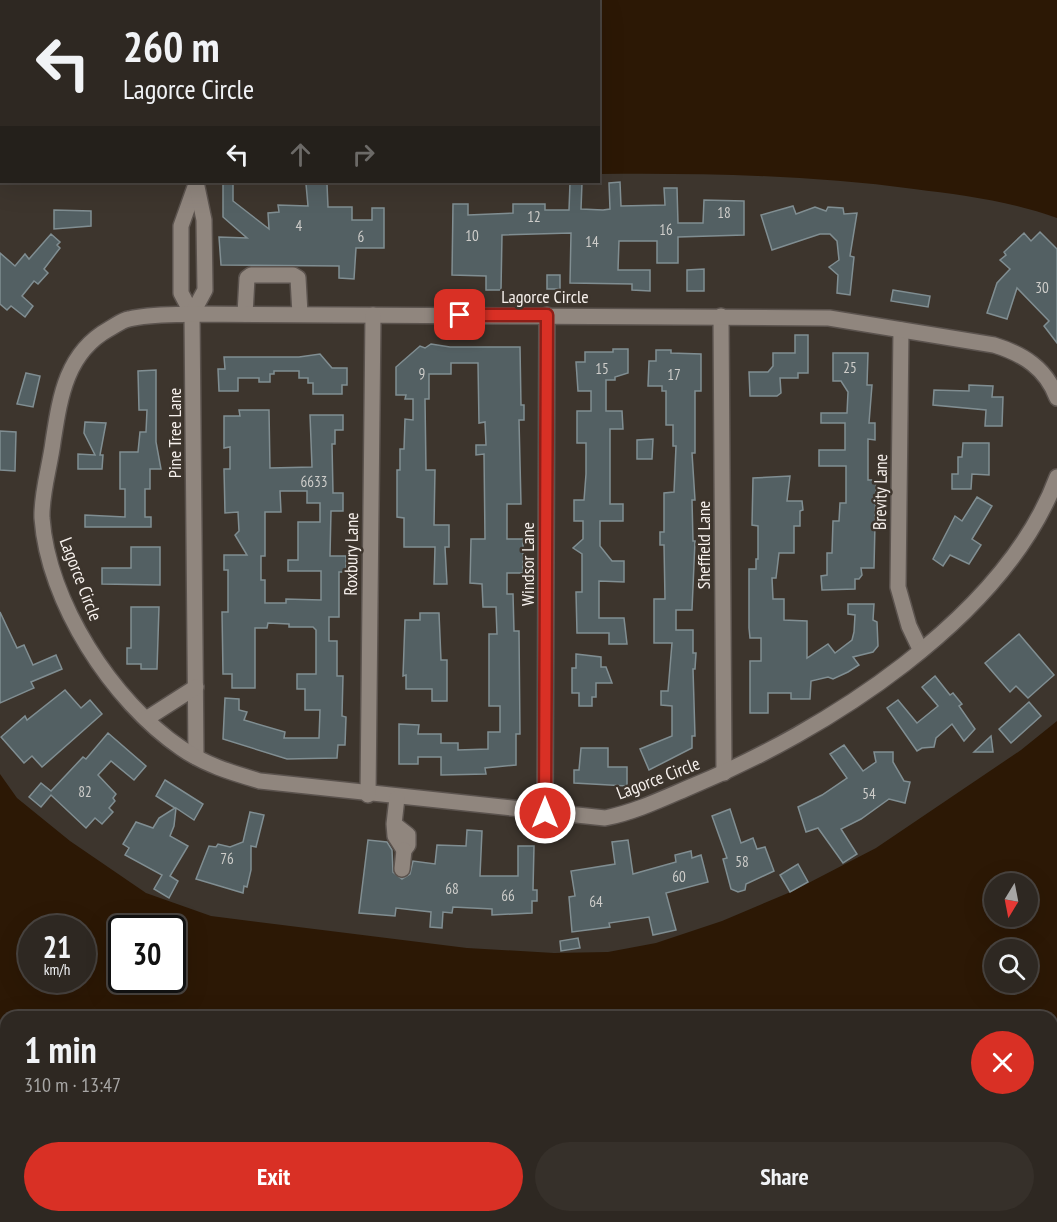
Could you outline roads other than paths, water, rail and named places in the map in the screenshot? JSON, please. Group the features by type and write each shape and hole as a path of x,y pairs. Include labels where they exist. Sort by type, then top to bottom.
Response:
{"street":[{"path":"192,314 205,290 202,203 196,183"},
{"name":"Pine Tree Lane","path":"196,183 182,220 181,252 181,293 192,314 196,757"},
{"path":"181,252 205,251"},
{"path":"245,314 247,278 251,275 293,275 298,278 300,314"},
{"name":"Lagorce Circle","path":"1057,398 1052,385 1036,365 1016,352 994,345 829,318 192,314 127,319 97,336 74,360 60,398 42,514 45,546 68,608 91,653 120,694 146,719 181,748 196,757 221,770 260,781 368,795 605,818 628,814 724,773 798,736 881,682 976,602 1012,559 1045,510 1057,477"},
{"name":"Roxbury Lane","path":"368,795 373,315"},
{"name":"Windsor Lane","path":"545,813 547,315"},
{"name":"Sheffield Lane","path":"721,316 724,773"},
{"name":"Brevity Lane","path":"901,330 898,587 909,626 920,649"},
{"path":"146,719 196,687"},
{"path":"397,798 394,824 408,835 402,869"}]}
